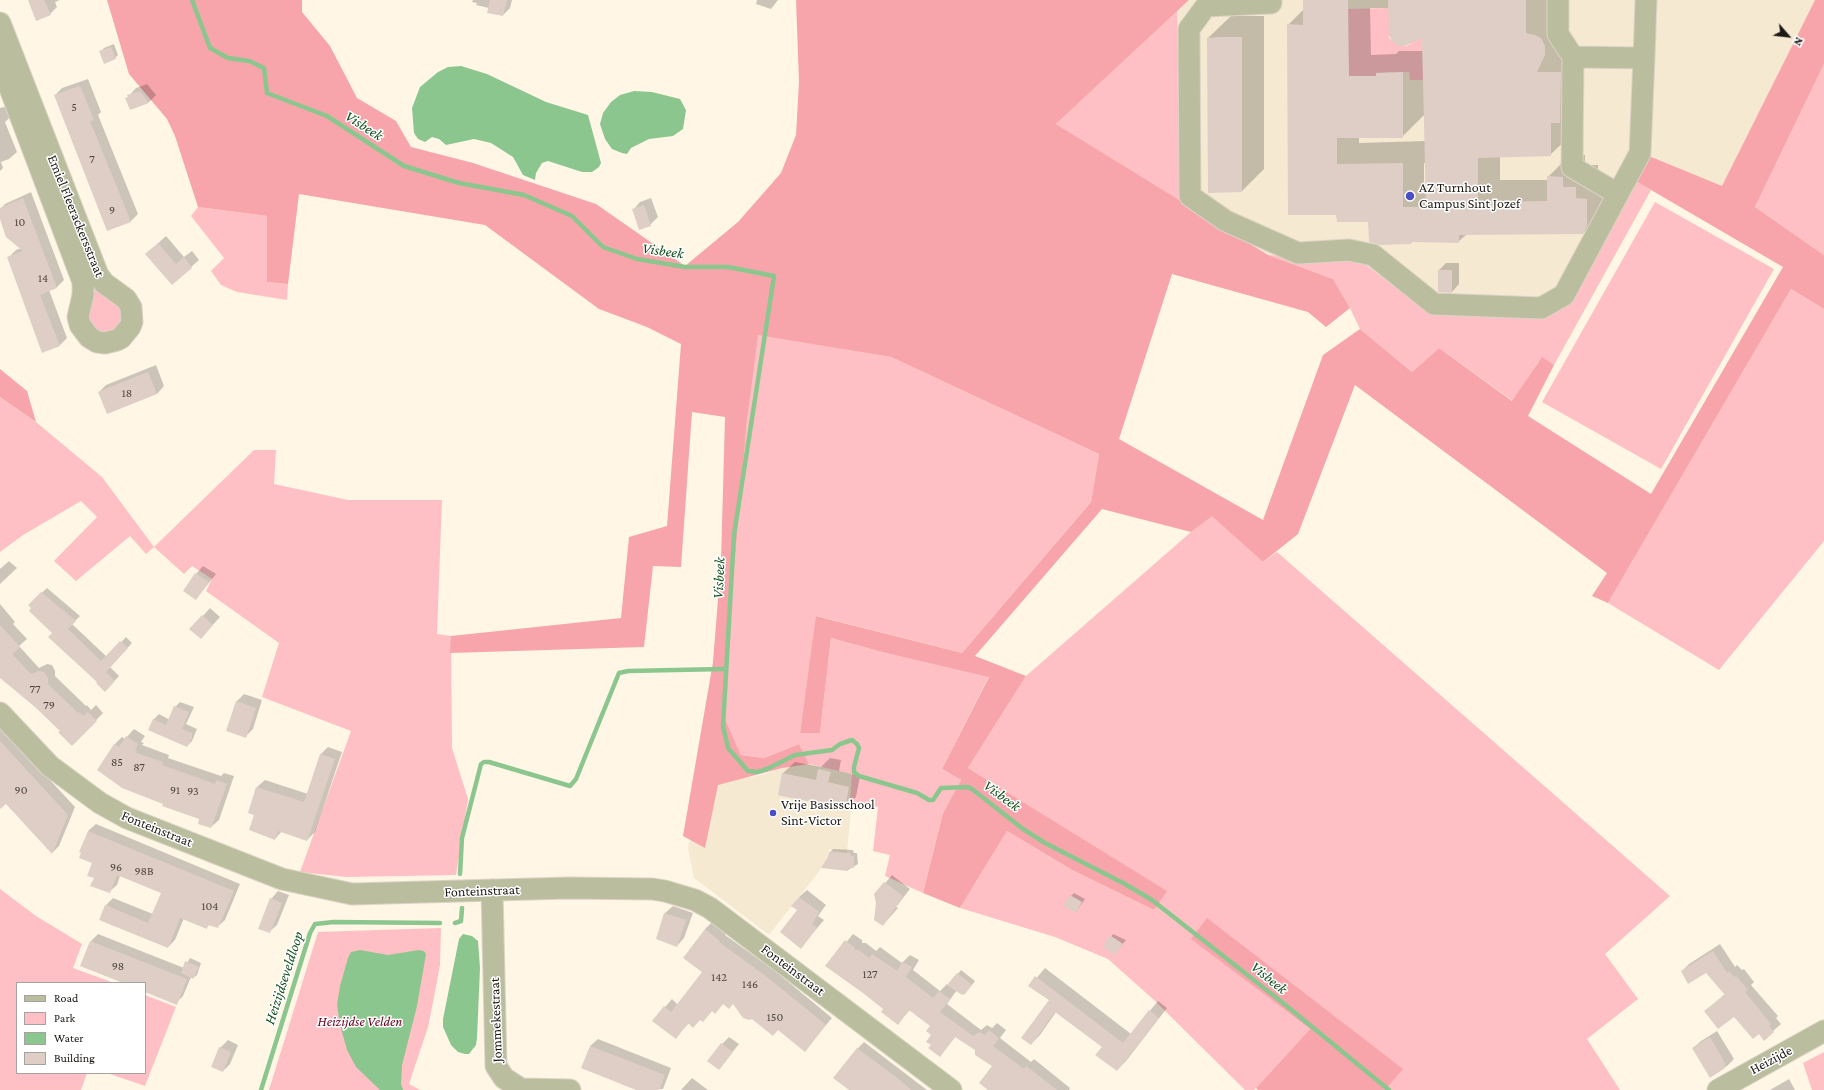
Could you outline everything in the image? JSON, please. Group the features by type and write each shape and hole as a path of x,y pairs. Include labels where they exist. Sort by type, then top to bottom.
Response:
{"street":[{"path":"1271,0 1271,3 1206,6 1188,29 1190,196 1226,221 1298,253 1349,250 1373,255 1434,304 1541,308 1564,295 1640,154 1646,0"},
{"path":"1558,0 1558,34 1573,57 1572,167 1618,194"},
{"name":"Emiel Fleerackersstraat","path":"0,23 98,275 104,283 126,300 131,307 132,322 121,338 105,343 97,342 88,337 80,325 78,317 83,295 83,282 0,62"},
{"path":"1573,57 1643,62"},
{"path":"1643,62 1652,97 1651,123"},
{"name":"Fonteinstraat","path":"0,713 50,766 100,803 128,818 266,874 305,885 352,894 568,888 652,890 665,891 700,902 738,929 950,1090"},
{"name":"Jommekestraat","path":"492,890 496,1066 504,1078 521,1089 570,1090"},
{"name":"Heizijde","path":"1718,1090 1824,1032"}],"shaded area":[{"path":"107,0 302,0 302,12 330,46 357,98 396,121 411,147 473,163 596,204 685,266 738,222 781,173 796,135 799,82 796,0 1189,0 1056,124 1268,255 1333,279 1350,308 1326,327 1308,312 1172,274 1119,439 1263,520 1323,355 1360,329 1412,372 1439,348 1512,401 1542,357 1554,365 1528,416 1651,494 1783,267 1634,180 1649,156 1722,186 1815,0 1824,0 1824,64 1755,207 1824,255 1824,309 1791,289 1608,603 1592,596 1607,573 1355,385 1298,534 1263,562 1212,516 1191,532 1102,509 975,656 1026,676 968,768 1167,891 1154,910 1072,870 1007,831 960,908 923,893 943,813 961,780 942,769 989,677 882,652 831,638 820,733 800,733 816,616 962,653 1091,502 1099,454 891,357 758,335 747,421 722,712 741,755 764,758 799,744 809,764 782,768 718,785 705,848 683,836 713,662 721,561 725,417 692,412 681,567 653,566 644,647 450,653 451,636 621,618 629,537 667,526 681,344 647,327 599,309 485,225 299,194 288,284 267,282 267,216 198,207 175,136 167,119 129,74"},
{"name":"AZ Turnhout Campus Sint Jozef","path":"1189,0 1815,0 1722,187 1649,156 1635,180 1651,190 1554,365 1360,329 1333,279 1268,255 1056,124"},
{"path":"0,369 27,391 36,422 0,397"},
{"name":"Vrije Basisschool Sint-Victor","path":"714,735 746,775 751,777 766,774 792,760 849,772 854,777 847,853 829,849 828,860 769,935 694,878 688,848"},
{"path":"1207,918 1403,1069 1385,1090 1258,1090 1256,1088 1310,1029 1191,939"}],"green space":[{"path":"1389,8 1389,38 1396,44 1407,46 1422,32 1423,73 1425,80 1410,80 1409,72 1376,73 1376,76 1337,76 1348,25 1348,9"},
{"path":"1177,11 1181,202 1056,124"},
{"path":"1824,64 1824,255 1755,207"},
{"path":"1634,180 1651,190 1554,365 1541,358 1513,401 1439,348 1412,372 1360,329 1333,279 1268,255 1361,261 1430,314 1547,315"},
{"path":"1655,202 1774,269 1661,469 1542,402"},
{"path":"198,207 267,216 267,282 288,284 287,300 237,292 221,285 211,271 224,258 191,216"},
{"path":"94,280 126,313 116,334 93,333 84,311"},
{"path":"1791,289 1824,309 1824,541 1719,670 1608,603"},
{"path":"757,334 891,357 1099,454 1091,502 962,653 817,616 800,733 820,733 831,638 882,652 989,676 942,769 961,780 943,813 923,893 885,876 890,855 873,851 878,807 850,802 852,774 809,764 799,744 764,758 741,755 722,712 747,421"},
{"path":"0,397 36,422 102,477 154,547 146,554 130,536 76,581 54,561 97,517 81,501 23,535 0,552"},
{"path":"254,450 276,450 274,484 348,500 442,500 437,634 451,636 452,748 468,799 456,875 347,877 300,872 351,731 262,697 279,643 206,591 212,579 192,566 184,574 154,547"},
{"path":"1212,515 1263,562 1277,552 1670,896 1605,954 1638,999 1587,1039 1620,1090 1385,1090 1402,1069 1192,939 1310,1029 1254,1090 1245,1090 1154,1000 1108,959 1055,937 960,908 1007,831 1072,870 1154,910 1166,891 968,768 1026,676"},
{"path":"0,889 36,916 82,944 73,968 111,982 16,982 16,1074 87,1074 81,1090 0,1090"},
{"name":"Heizijdse Velden","path":"441,928 440,965 428,1027 409,1084 420,1090 269,1090 318,932"},
{"path":"146,995 176,1007 145,1086 110,1074 146,1074"},
{"path":"1824,1052 1824,1090 1812,1090 1803,1063"}],"water":[{"path":"461,66 487,74 546,102 588,115 601,163 599,167 592,172 582,172 548,161 542,163 536,173 535,180 523,175 513,157 491,143 474,139 446,145 439,139 432,137 425,142 418,139 414,133 412,108 420,87 438,72 448,67"},
{"path":"634,91 652,92 680,99 686,110 683,129 673,136 649,139 631,148 627,154 612,149 605,139 600,124 603,113 611,102 620,95"},
{"path":"463,934 472,936 478,941 480,968 477,1038 476,1045 469,1054 458,1052 451,1045 443,1027 443,1019 459,939"},
{"path":"360,950 388,955 419,950 424,951 426,954 417,1006 402,1065 401,1084 403,1090 380,1090 356,1067 347,1050 340,1025 337,1005 340,986 348,958 351,952"}],"building":[{"path":"28,0 44,0 51,15 36,21"},
{"path":"490,0 507,0 503,16 487,13"},
{"path":"1303,0 1348,0 1349,76 1376,76 1376,73 1403,72 1403,138 1337,138 1337,164 1403,163 1403,207 1426,207 1422,38 1404,46 1399,46 1392,41 1389,35 1388,0 1526,0 1526,33 1541,38 1545,46 1545,55 1537,72 1561,72 1560,123 1551,123 1551,156 1478,158 1478,202 1547,201 1547,176 1563,177 1563,187 1576,187 1576,198 1587,199 1587,226 1583,234 1459,235 1459,243 1411,242 1411,244 1380,245 1369,242 1368,222 1337,222 1336,215 1288,215 1287,24 1303,25"},
{"path":"1242,37 1242,192 1208,193 1207,38"},
{"path":"111,47 116,59 104,64 99,51"},
{"path":"80,86 94,120 90,121 131,222 107,231 54,95"},
{"path":"140,91 149,103 130,110 125,98 128,97 127,95"},
{"path":"23,198 57,288 40,295 60,346 42,353 7,257 23,251 6,237 0,219 0,208"},
{"path":"644,205 651,226 639,230 632,209"},
{"path":"158,243 176,264 184,257 192,268 172,285 145,254"},
{"path":"1438,270 1452,270 1452,293 1438,292"},
{"path":"148,372 157,394 107,414 98,392"},
{"path":"195,573 209,582 196,600 183,591"},
{"path":"41,592 76,621 68,629 101,661 120,641 128,648 106,672 115,681 105,692 96,683 97,682 48,637 52,633 29,611 31,608 28,605"},
{"path":"202,615 213,625 201,639 189,629"},
{"path":"0,625 20,647 12,654 31,674 39,671 44,672 48,678 48,684 78,713 79,712 83,716 88,712 97,721 72,746 58,732 60,731 35,707 0,678"},
{"path":"236,701 256,708 246,738 226,731"},
{"path":"174,706 189,712 182,729 192,733 192,738 187,747 148,730 153,719 166,725"},
{"path":"126,736 138,744 135,750 137,751 136,753 163,762 162,765 215,784 216,780 227,784 211,828 198,824 199,819 162,806 163,804 122,788 97,770 114,744 119,747"},
{"path":"0,741 68,815 52,854 6,804 0,809"},
{"path":"320,754 335,759 307,841 278,831 275,840 249,830 254,815 248,813 256,787 304,802"},
{"path":"818,769 831,772 828,782 849,787 845,809 778,795 782,773 816,780"},
{"path":"88,831 234,891 218,928 208,925 207,929 180,918 168,948 99,920 105,905 148,923 161,893 117,875 110,893 90,886 94,878 87,876 92,863 79,858 81,853 79,852"},
{"path":"829,852 850,853 851,856 854,856 854,868 848,868 848,871 821,868 828,857"},
{"path":"884,882 903,896 883,926 874,920 876,903 874,894"},
{"path":"1070,895 1082,902 1076,913 1063,906"},
{"path":"799,897 819,912 812,924 817,928 801,949 780,932 797,910 791,906"},
{"path":"270,898 282,903 270,933 258,929"},
{"path":"664,913 686,920 677,947 656,939"},
{"path":"705,929 720,941 719,942 767,977 826,1025 805,1052 778,1030 773,1036 752,1019 749,1020 743,1018 733,1004 729,1009 723,1004 715,1014 712,1011 703,1022 700,1020 693,1028 688,1023 676,1039 652,1021 664,1006 671,1012 702,972 683,958"},
{"path":"1111,936 1123,944 1115,955 1103,946"},
{"path":"845,940 855,948 855,950 859,950 869,958 872,954 897,971 902,962 912,967 906,977 933,998 939,991 950,999 940,1012 973,1036 979,1032 985,1035 989,1030 999,1038 993,1046 1024,1069 1026,1066 1057,1090 988,1090 979,1083 992,1066 975,1055 975,1050 955,1037 940,1057 928,1048 931,1045 926,1042 931,1035 926,1031 930,1026 909,1010 898,1025 881,1012 883,1009 825,966"},
{"path":"90,941 187,979 177,1005 146,992 146,982 120,982 80,966"},
{"path":"1713,951 1727,973 1729,971 1734,977 1736,976 1748,990 1745,992 1771,1024 1769,1026 1774,1032 1764,1041 1759,1034 1753,1039 1734,1017 1718,1029 1704,1011 1725,995 1706,973 1688,984 1681,971"},
{"path":"185,961 199,967 193,979 181,973"},
{"path":"957,973 972,985 965,994 962,995 947,985"},
{"path":"1035,976 1123,1043 1149,1010 1159,1018 1117,1071 1095,1055 1102,1047 1055,1012 1031,1045 1021,1038 1049,1000 1028,986"},
{"path":"1710,1037 1725,1063 1725,1068 1710,1078 1692,1048"},
{"path":"721,1043 733,1052 719,1070 707,1061"},
{"path":"590,1046 665,1075 659,1090 636,1090 581,1068"},
{"path":"219,1047 231,1052 223,1072 211,1067"},
{"path":"857,1048 911,1090 849,1090 833,1078"}],"waterway":[{"name":"Visbeek","path":"192,0 210,48 228,58 249,61 264,68 267,93 327,116 404,166 459,183 524,195 572,216 603,247 637,259 685,267 728,267 774,276 734,535 723,726 728,748 748,771 757,772 767,769 795,755 832,750 840,744 852,740 859,748 854,767 854,772 859,776 917,793 929,800 933,800 941,788 968,787 1023,829 1045,843 1125,884 1152,900 1283,1003 1389,1090"},
{"path":"460,874 462,838 481,764 484,762 489,762 570,786 576,779 619,673 628,671 723,669"},
{"name":"Heizijdseveldloop","path":"455,923 461,921 462,908"},
{"name":"Heizijdseveldloop","path":"261,1090 310,933 315,924 334,922 440,923"}],"place":[{"name":"AZ Turnhout Campus Sint Jozef","path":"1410,196"},
{"name":"Vrije Basisschool Sint-Victor","path":"773,813"}]}
